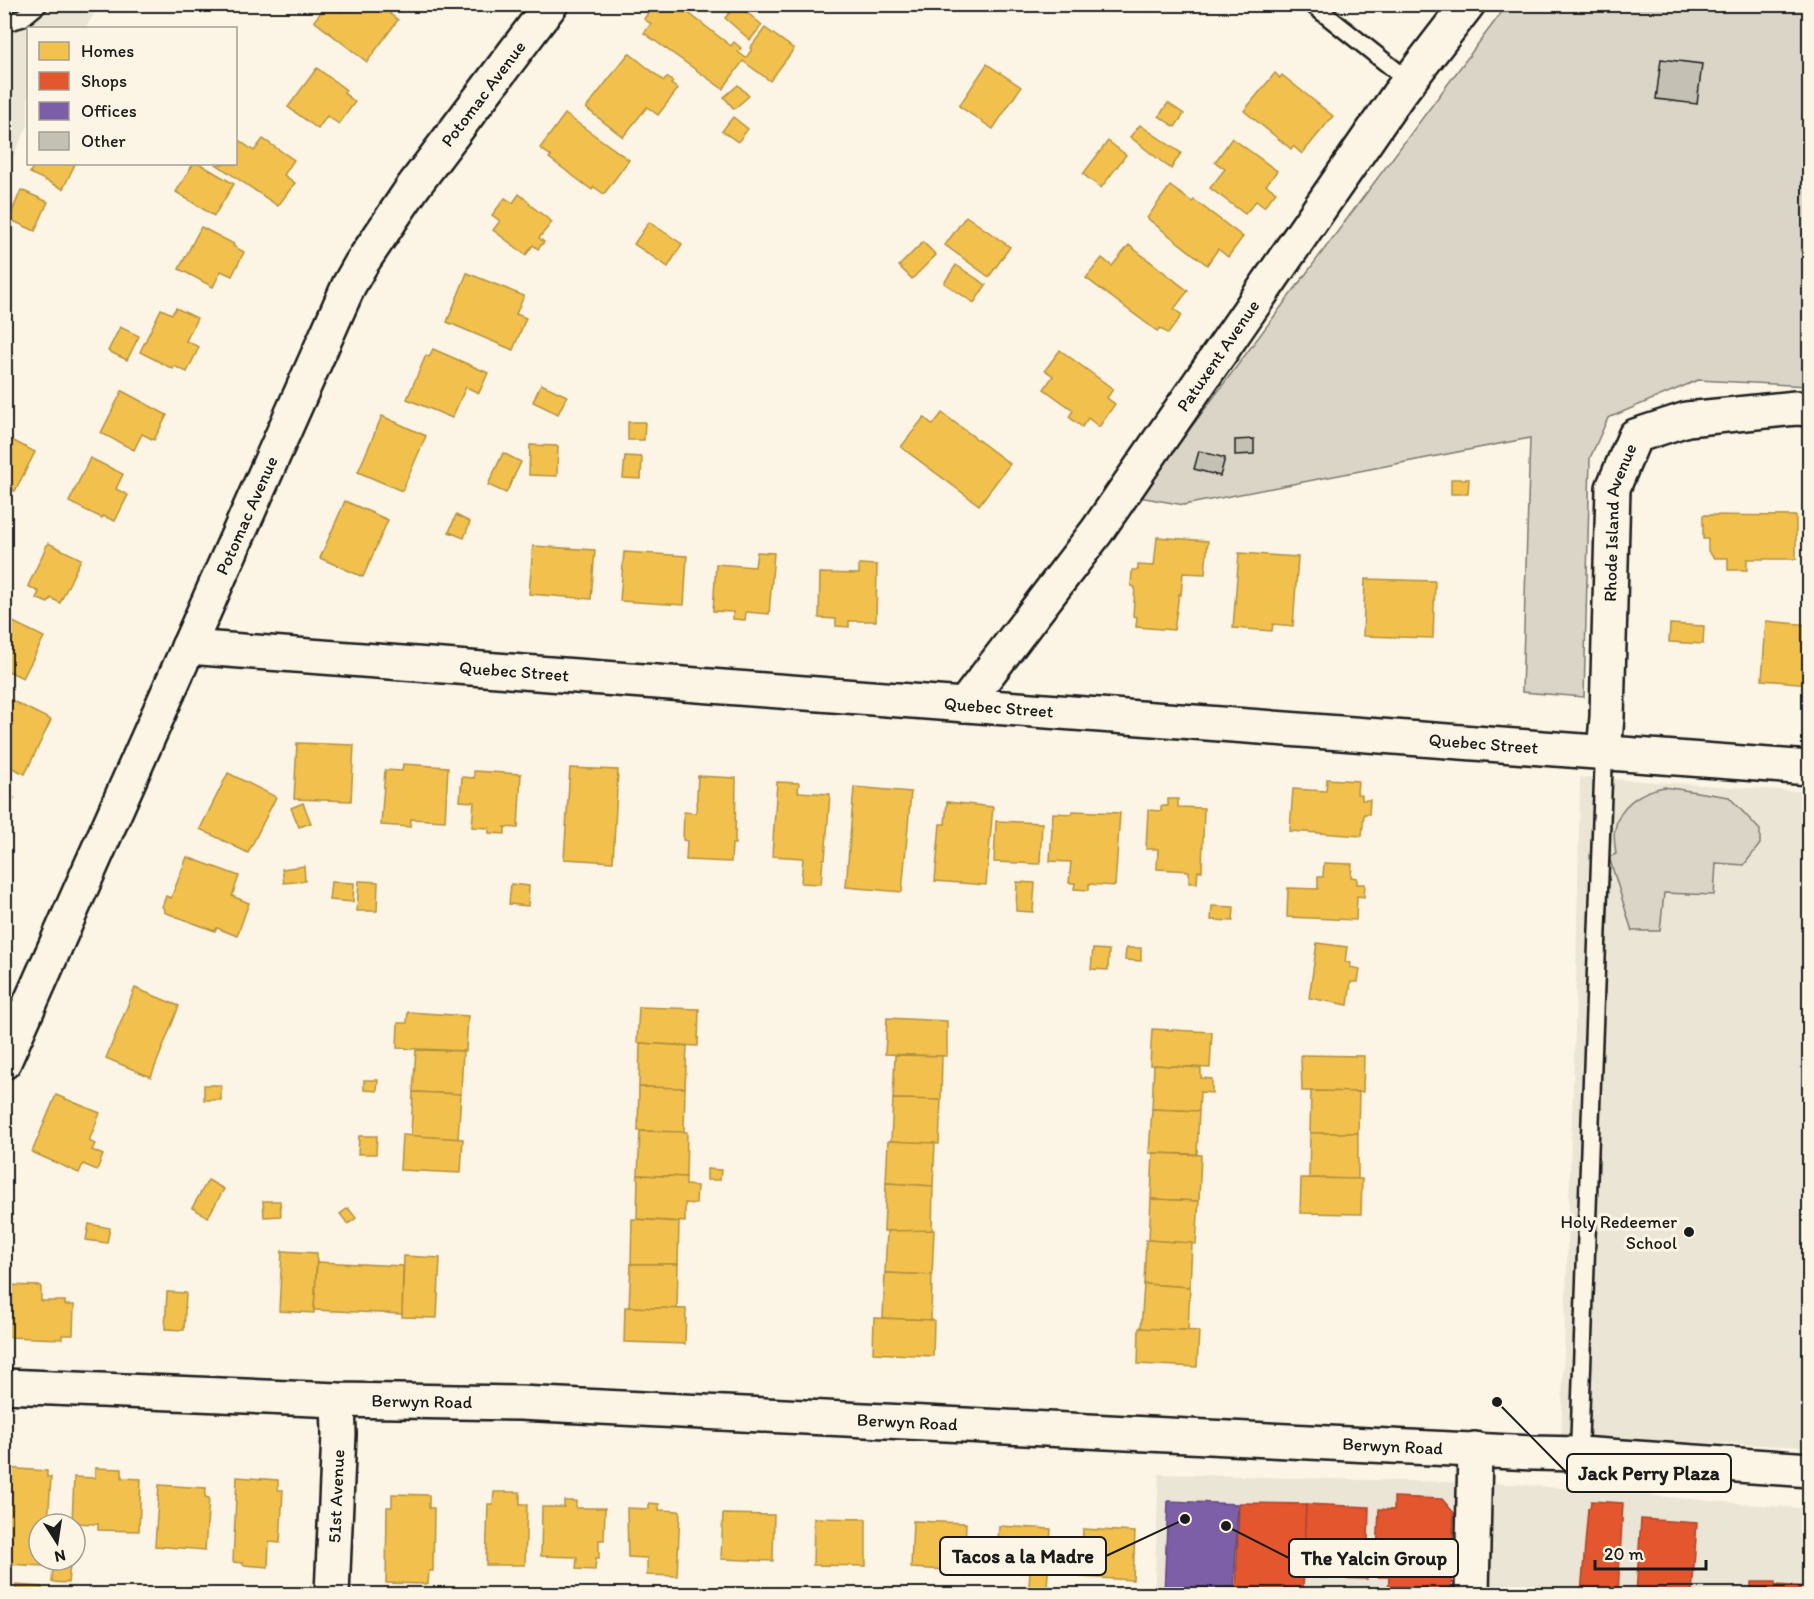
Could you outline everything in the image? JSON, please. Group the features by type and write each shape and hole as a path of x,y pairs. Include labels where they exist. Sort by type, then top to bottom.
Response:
{"street":[{"name":"Potomac Avenue","path":"4,1062 332,323 361,264 413,187 551,4"},
{"name":"Patuxent Avenue","path":"964,705 1097,531 1409,81 1467,4"},
{"name":"Rhode Island Avenue","path":"1604,753 1613,488 1635,436 1687,419 1796,408 1809,409"},
{"name":"Quebec Street","path":"188,647 1809,768"},
{"name":"Berwyn Road","path":"4,1386 338,1400 520,1403 1579,1454 1809,1470"},
{"name":"51st Avenue","path":"332,1594 339,1434 338,1400"},
{"path":"1472,1594 1474,1449"}],"lane":[{"path":"4,23 22,18 39,4"},
{"path":"1312,4 1409,81"},
{"path":"1579,1454 1604,753"}],"shaded area":[{"path":"5,5 100,5 86,27 27,27 27,128 5,172"},
{"path":"1507,5 1809,5 1809,386 1698,380 1608,418 1590,458 1584,697 1522,692 1530,438 1184,505 1139,497"},
{"name":"Holy Redeemer School","path":"1580,777 1809,792 1809,1447 1561,1437 1575,1028"},
{"path":"1664,787 1729,797 1760,830 1760,844 1744,865 1716,863 1714,895 1664,893 1660,931 1632,931 1609,857 1616,854 1614,838 1617,820 1626,806 1640,795"},
{"path":"1159,1474 1515,1484 1809,1509 1809,1594 1154,1594"}],"building: Homes":[{"path":"327,4 331,4 341,12 346,5 349,7 351,4 376,4 379,7 382,4 398,20 367,62 314,21"},
{"path":"654,4 665,6 677,4 731,46 734,42 741,48 738,52 746,58 752,49 750,48 765,28 794,49 770,81 743,61 723,89 644,33 651,24 644,19"},
{"path":"737,4 762,25 750,40 725,18"},
{"path":"629,53 664,81 667,77 678,89 658,115 647,107 623,137 586,108"},
{"path":"987,64 1021,87 993,129 959,106"},
{"path":"317,68 346,90 344,93 355,102 339,124 327,116 318,129 288,107"},
{"path":"1275,73 1280,78 1282,75 1333,116 1302,154 1293,146 1291,149 1244,111"},
{"path":"738,85 749,96 734,109 724,97"},
{"path":"1168,103 1184,114 1175,127 1159,116"},
{"path":"565,114 629,160 604,194 594,187 592,190 549,158 551,156 540,148"},
{"path":"733,117 748,129 738,142 722,131"},
{"path":"1140,125 1181,153 1171,169 1130,137"},
{"path":"1232,138 1277,171 1266,185 1276,192 1264,207 1256,201 1245,214 1210,188 1225,169 1215,162"},
{"path":"237,139 254,151 263,139 294,160 284,175 295,183 278,206 217,165 237,165"},
{"path":"1108,141 1126,155 1101,188 1083,174"},
{"path":"34,165 75,165 63,189 30,173"},
{"path":"192,165 202,165 234,184 214,216 176,192"},
{"path":"1170,186 1192,202 1194,200 1243,237 1228,257 1218,249 1207,265 1147,218"},
{"path":"21,190 48,202 35,231 9,219"},
{"path":"519,194 552,222 539,238 544,242 538,249 533,245 526,255 493,230 500,221 492,215 505,198 513,203"},
{"path":"966,216 1010,247 989,277 945,245"},
{"path":"649,222 682,244 668,267 634,244"},
{"path":"201,227 234,244 233,246 244,252 232,276 221,271 213,287 179,269"},
{"path":"923,242 936,255 912,279 899,266"},
{"path":"1129,245 1188,291 1174,309 1182,315 1168,334 1160,328 1157,331 1086,278 1102,258 1112,266"},
{"path":"956,265 986,285 974,303 944,283"},
{"path":"467,273 524,296 516,314 526,318 513,350 447,322"},
{"path":"176,308 197,318 186,341 199,347 187,372 174,366 173,369 140,352 161,309 172,314"},
{"path":"120,327 139,336 127,360 108,351"},
{"path":"433,349 488,373 479,393 466,387 452,418 407,399 426,355 429,357"},
{"path":"1060,350 1113,389 1107,398 1115,404 1099,427 1088,418 1082,427 1069,417 1073,410 1044,389 1053,376 1045,370"},
{"path":"541,384 567,396 558,414 533,402"},
{"path":"122,391 167,415 154,440 142,434 134,450 101,433"},
{"path":"942,413 1010,464 979,505 901,447 924,417 933,425"},
{"path":"382,416 426,436 402,491 358,472"},
{"path":"628,422 645,422 644,440 628,440"},
{"path":"4,436 35,452 15,491 4,486"},
{"path":"530,445 558,446 557,476 529,475"},
{"path":"503,453 521,462 506,493 488,485"},
{"path":"625,456 642,457 641,479 623,478"},
{"path":"90,458 123,474 116,489 128,495 115,521 103,516 102,518 69,502"},
{"path":"1451,479 1469,479 1468,494 1451,494"},
{"path":"345,501 388,520 363,577 320,558"},
{"path":"456,515 470,522 464,538 449,532"},
{"path":"1703,515 1796,516 1796,559 1747,559 1747,570 1728,570 1728,558 1714,558 1708,551 1708,539 1703,539"},
{"path":"1157,537 1208,541 1205,574 1183,573 1174,630 1136,627 1137,617 1133,616 1135,587 1131,586 1132,570 1138,570 1138,565 1154,566"},
{"path":"48,543 81,559 60,603 51,598 48,603 36,598 39,592 28,586"},
{"path":"533,546 595,550 591,599 529,594"},
{"path":"624,552 687,556 684,605 620,601"},
{"path":"757,552 774,553 769,614 746,612 745,620 733,619 733,612 713,611 716,564 755,567"},
{"path":"1239,553 1298,557 1293,626 1273,624 1272,631 1233,628"},
{"path":"859,564 877,565 876,621 849,621 849,627 836,626 836,619 819,618 820,573 859,574"},
{"path":"1365,579 1435,581 1433,638 1363,636"},
{"path":"11,621 44,637 23,678 4,669 4,633"},
{"path":"1766,621 1810,625 1810,684 1762,680"},
{"path":"1670,624 1704,626 1703,644 1669,642"},
{"path":"5,697 51,720 25,774 4,764"},
{"path":"297,743 354,745 351,801 294,799"},
{"path":"403,764 448,767 445,821 411,819 410,827 381,825 385,770 402,771"},
{"path":"570,768 618,770 613,862 564,859"},
{"path":"474,771 521,774 518,828 505,827 505,834 489,833 489,828 472,827 474,802 460,801 462,777 474,778"},
{"path":"228,773 276,797 248,853 200,829"},
{"path":"698,776 736,778 735,844 732,844 731,862 686,860 687,841 683,840 684,812 696,813"},
{"path":"1327,779 1358,781 1357,794 1362,795 1362,800 1370,800 1369,814 1364,814 1362,836 1290,831 1293,789 1326,791"},
{"path":"777,782 799,783 798,792 830,794 821,884 801,883 803,858 772,856"},
{"path":"854,787 911,792 902,892 846,887"},
{"path":"4,794 14,798 4,817"},
{"path":"1168,799 1178,799 1178,807 1204,808 1202,871 1198,871 1197,883 1189,883 1189,871 1157,869 1158,849 1146,849 1148,810 1161,811 1161,806 1168,806"},
{"path":"947,802 993,807 986,885 935,881 940,824 945,824"},
{"path":"303,803 311,823 299,827 291,808"},
{"path":"1073,811 1120,813 1115,886 1089,884 1089,890 1074,889 1075,883 1069,883 1071,862 1050,861 1053,813 1072,814"},
{"path":"996,821 1042,823 1040,864 994,862"},
{"path":"187,857 239,876 232,896 249,903 237,936 217,928 215,931 164,912 165,909 162,907 166,896 171,898"},
{"path":"1324,863 1352,864 1351,877 1357,878 1357,884 1365,884 1364,897 1357,896 1356,920 1287,917 1288,888 1318,889 1318,877 1323,877"},
{"path":"304,866 305,881 284,883 282,869"},
{"path":"359,881 378,882 377,911 357,911"},
{"path":"331,882 354,883 353,902 329,900"},
{"path":"1017,882 1035,883 1033,912 1016,911"},
{"path":"511,884 529,886 528,906 509,904"},
{"path":"1212,906 1234,907 1233,921 1211,920"},
{"path":"1317,943 1347,947 1345,962 1351,963 1350,967 1360,969 1358,982 1351,982 1348,1005 1309,998"},
{"path":"1126,948 1141,948 1141,961 1125,960"},
{"path":"1093,949 1109,950 1108,970 1091,969"},
{"path":"135,988 179,1006 151,1077 106,1058"},
{"path":"639,1007 699,1009 698,1046 637,1043"},
{"path":"408,1012 468,1016 466,1051 397,1048 398,1023 407,1023"},
{"path":"887,1018 947,1021 947,1056 885,1054"},
{"path":"1152,1029 1212,1032 1210,1068 1150,1065"},
{"path":"640,1043 687,1046 685,1088 639,1087"},
{"path":"416,1050 463,1051 461,1094 413,1092"},
{"path":"895,1055 942,1056 941,1100 893,1099"},
{"path":"1301,1055 1364,1056 1363,1092 1302,1091"},
{"path":"1154,1065 1201,1068 1201,1078 1212,1079 1212,1093 1200,1092 1199,1111 1152,1109"},
{"path":"364,1080 378,1080 377,1091 364,1090"},
{"path":"204,1085 221,1085 221,1100 204,1100"},
{"path":"639,1087 685,1088 684,1132 638,1131"},
{"path":"1311,1091 1359,1092 1358,1133 1310,1133"},
{"path":"413,1092 461,1094 458,1139 411,1136"},
{"path":"56,1095 100,1113 89,1141 95,1144 92,1150 103,1155 97,1170 83,1164 79,1173 32,1152"},
{"path":"893,1099 941,1100 939,1144 891,1141"},
{"path":"1152,1109 1199,1111 1197,1154 1149,1153"},
{"path":"640,1131 687,1132 686,1177 638,1175"},
{"path":"1310,1133 1358,1133 1358,1179 1309,1178"},
{"path":"402,1135 463,1139 461,1173 400,1170"},
{"path":"359,1136 377,1136 376,1154 358,1154"},
{"path":"888,1141 935,1143 933,1186 886,1183"},
{"path":"1153,1153 1201,1155 1199,1201 1151,1199"},
{"path":"707,1169 721,1170 720,1180 707,1180"},
{"path":"638,1175 686,1177 686,1185 697,1186 696,1204 685,1203 685,1222 637,1219"},
{"path":"1301,1178 1362,1179 1361,1214 1300,1213"},
{"path":"208,1180 224,1189 208,1217 192,1208"},
{"path":"886,1183 933,1186 932,1231 884,1231"},
{"path":"1151,1199 1199,1201 1196,1244 1149,1240"},
{"path":"263,1201 280,1201 281,1216 264,1217"},
{"path":"348,1208 356,1218 348,1224 340,1214"},
{"path":"632,1219 679,1222 678,1264 631,1264"},
{"path":"89,1224 110,1228 107,1243 86,1240"},
{"path":"934,1230 932,1275 885,1273 887,1231"},
{"path":"1146,1240 1192,1243 1190,1287 1144,1284"},
{"path":"282,1251 317,1253 314,1313 279,1311"},
{"path":"404,1256 440,1258 437,1318 402,1317"},
{"path":"317,1262 403,1266 402,1314 314,1310"},
{"path":"631,1264 678,1264 677,1309 629,1307"},
{"path":"885,1273 932,1275 931,1320 883,1318"},
{"path":"1144,1284 1190,1287 1188,1330 1141,1329"},
{"path":"4,1285 41,1286 41,1301 65,1301 65,1305 74,1305 73,1335 62,1335 62,1339 6,1337 4,1345"},
{"path":"167,1292 186,1293 184,1330 165,1329"},
{"path":"625,1307 686,1309 685,1344 624,1342"},
{"path":"874,1318 934,1320 933,1356 873,1353"},
{"path":"1139,1328 1199,1331 1197,1367 1138,1364"},
{"path":"4,1468 47,1471 47,1477 51,1477 49,1512 27,1512 27,1565 4,1564"},
{"path":"95,1468 122,1469 122,1478 141,1479 139,1531 98,1530 98,1524 87,1524 87,1512 72,1512 74,1477 95,1478"},
{"path":"237,1477 278,1480 278,1490 283,1490 280,1543 269,1542 268,1567 233,1562"},
{"path":"159,1485 206,1488 205,1497 209,1498 205,1550 155,1546"},
{"path":"494,1492 520,1492 520,1504 527,1504 525,1565 486,1565 488,1504 493,1504"},
{"path":"392,1494 429,1495 429,1508 434,1508 433,1571 429,1571 428,1584 386,1583 387,1507 392,1507"},
{"path":"564,1501 576,1501 576,1508 605,1508 604,1540 599,1540 599,1558 596,1558 595,1570 576,1569 577,1557 541,1556 542,1507 564,1507"},
{"path":"649,1503 659,1504 659,1510 680,1511 677,1576 647,1575 647,1558 628,1557 627,1508 649,1509"},
{"path":"723,1514 774,1515 773,1561 721,1559"},
{"path":"814,1518 866,1519 866,1566 813,1565"},
{"path":"913,1521 966,1523 964,1571 911,1568"},
{"path":"999,1526 1051,1529 1047,1588 1029,1586 1030,1573 996,1571"},
{"path":"1083,1529 1135,1532 1133,1580 1081,1577"},
{"path":"53,1572 69,1572 68,1583 52,1582"},
{"path":"16,1585 42,1587 42,1594 16,1594"}],"building: Shops":[{"path":"1394,1497 1442,1499 1454,1513 1451,1594 1388,1594 1389,1577 1376,1577 1379,1509 1394,1510"},
{"path":"1591,1501 1623,1503 1618,1594 1581,1594 1588,1508 1590,1508"},
{"path":"1239,1503 1306,1504 1303,1594 1236,1594"},
{"path":"1306,1504 1369,1507 1367,1579 1303,1577"},
{"path":"1641,1519 1697,1523 1692,1594 1636,1594"},
{"path":"1751,1582 1775,1582 1775,1585 1810,1587 1810,1594 1751,1594"}],"building: Offices":[{"path":"1168,1501 1238,1504 1234,1594 1164,1594"}],"building: Other":[{"path":"1661,59 1702,64 1697,104 1656,99"},
{"path":"1254,439 1254,454 1235,455 1235,440"},
{"path":"1199,451 1225,458 1220,476 1194,469"}],"place":[{"name":"Holy Redeemer School","path":"1689,1232"},
{"name":"Jack Perry Plaza","path":"1497,1402"},
{"name":"Tacos a la Madre","path":"1185,1519"},
{"name":"The Yalcin Group","path":"1226,1526"}]}
